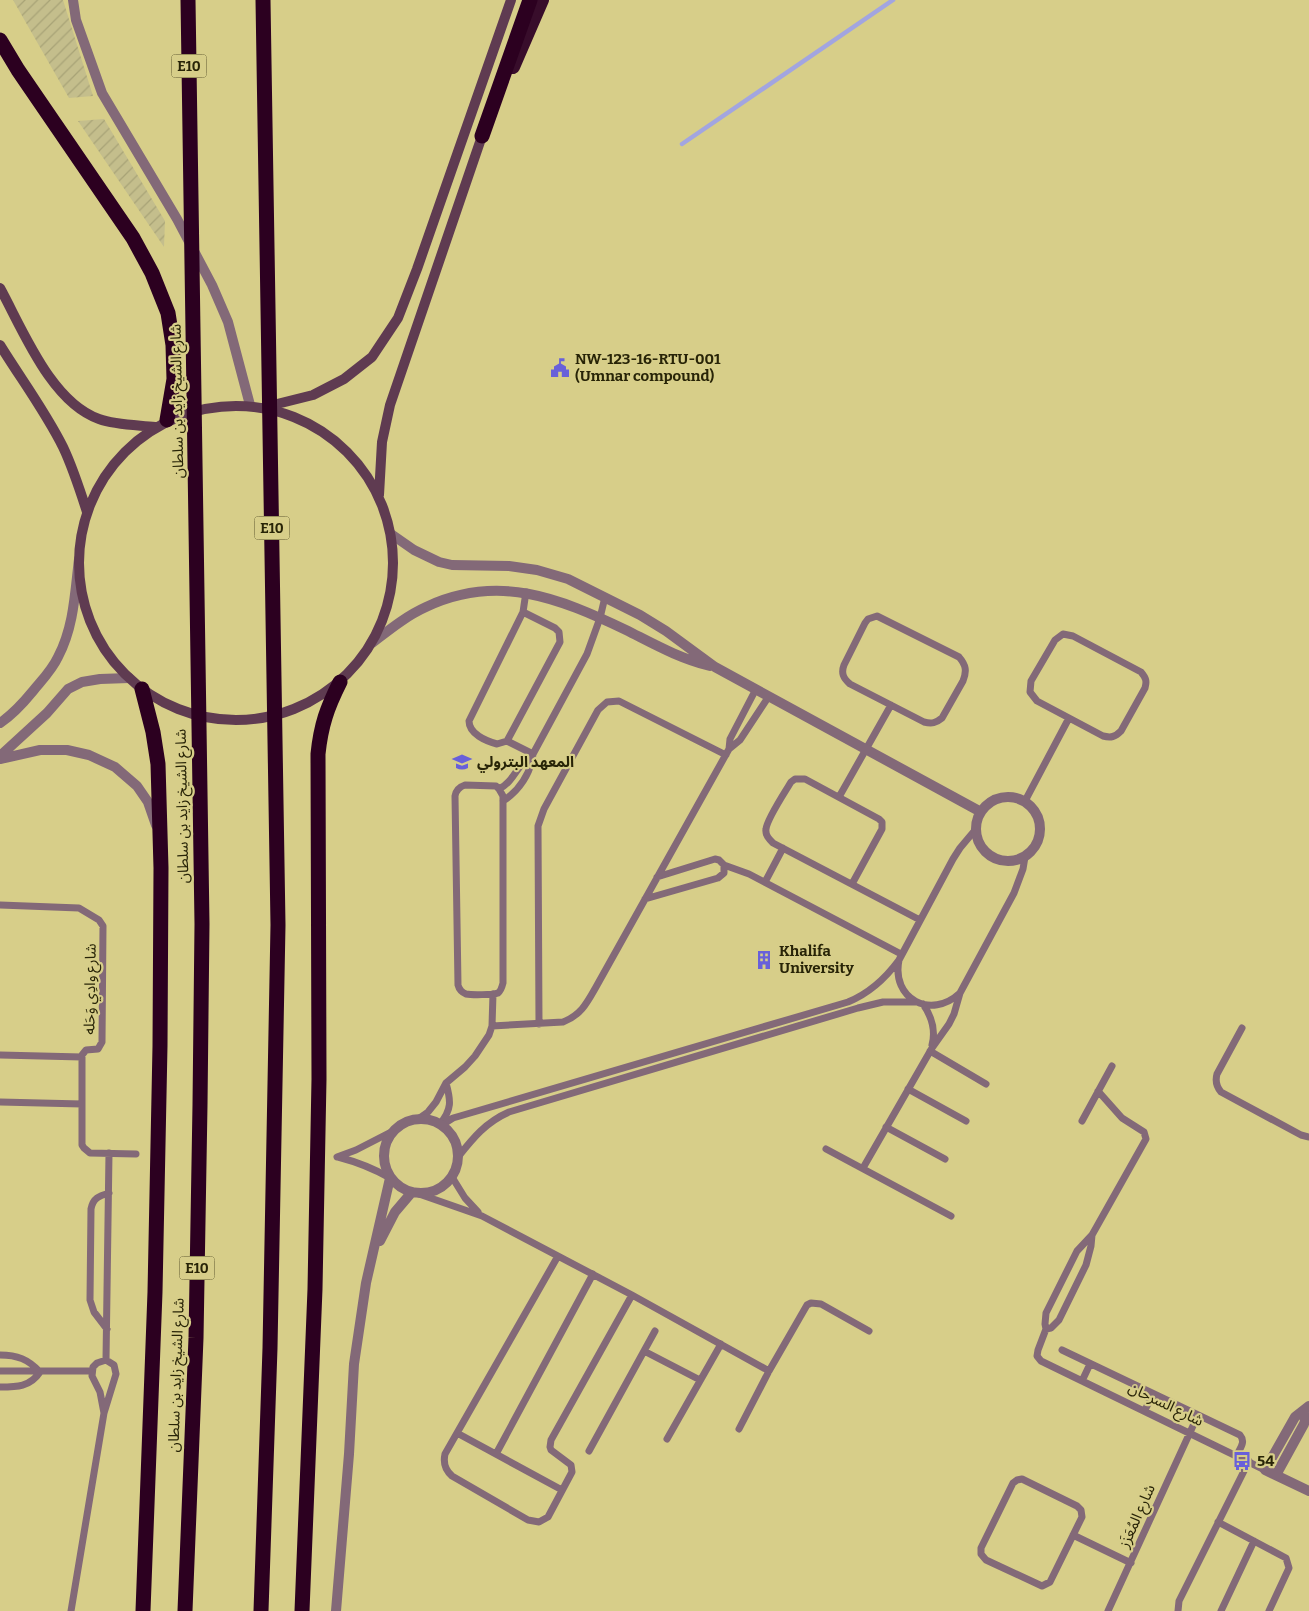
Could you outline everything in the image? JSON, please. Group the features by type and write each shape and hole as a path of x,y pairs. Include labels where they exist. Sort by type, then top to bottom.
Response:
{"highway":[{"name":"شارع الشيخ زايد بن سلطان","path":"185,1611 196,1328 202,924 188,0"},
{"name":"E10","path":"261,1611 271,1338 278,925 263,0"},
{"path":"482,136 530,0"},
{"path":"482,136 542,0"},
{"path":"0,40 18,70 133,238 152,273 168,313 173,345 174,379 161,423"},
{"path":"302,1611 316,1289 319,1079 318,754 321,728 329,704 340,682"},
{"path":"142,689 153,732 158,764 161,868 160,1046 155,1282 143,1611"}],"main road":[{"path":"265,407 313,394 344,379 372,356 398,318 417,270 511,0"},
{"path":"378,495 382,442 390,405 482,136"},
{"path":"0,288 44,370 62,394 83,412 100,420 161,423"},
{"path":"0,345 51,426 62,447 72,467 87,512"},
{"path":"250,405 265,407 300,418 332,437 359,463 378,495 387,516 391,534 394,572 388,607 372,643 359,662 340,682 310,702 277,716 242,721 206,718 172,707 142,689 129,678 101,644 84,603 79,559 87,512 103,478 126,449 161,423 208,407 250,405"}],"street":[{"path":"72,0 76,20 102,93 178,219 212,285 228,322 250,405"},
{"path":"391,534 420,553 439,562 452,565 509,566 538,570 568,579 666,631 716,667 756,690 981,812"},
{"path":"0,723 27,698 47,675 58,657 72,616 79,559"},
{"path":"372,643 424,607 448,598 491,590 526,592 600,618 672,654 716,667"},
{"path":"0,757 47,713 68,689 82,682 129,678"},
{"path":"0,757 40,750 67,750 89,755 115,767 137,786 148,802 157,827 161,868"},
{"path":"1000,797 1017,797 1025,800 1038,815 1040,834 1038,843 1025,857 1015,861 1003,861 992,857 984,850 978,840 976,829 977,820 981,812 986,805 1000,797"},
{"path":"409,1120 430,1120 441,1125 454,1139 458,1157 452,1177 438,1190 429,1193 416,1193 398,1186 385,1169 383,1159 387,1140 393,1131 409,1120"},
{"path":"336,1611 349,1454 354,1364 366,1283 390,1178"},
{"path":"373,1253 395,1212 416,1193"},
{"path":"1266,1470 1295,1417 1309,1406"},
{"path":"1276,1475 1304,1424 1309,1406"},
{"name":"شارع السرحان","path":"1266,1470 1309,1491"}],"lane":[{"path":"523,612 555,628 559,632 560,642 507,741 502,744 492,743 473,732 469,726 469,721 523,612 526,592"},
{"path":"503,801 514,793 530,768 533,754 587,654 600,618 605,597"},
{"path":"877,616 959,657 966,668 966,675 963,681 942,718 937,722 930,724 924,722 891,705 850,684 843,675 844,665 865,623 872,617 877,616"},
{"path":"1068,634 1073,636 1141,672 1145,677 1145,688 1121,732 1116,736 1110,738 1103,736 1069,718 1037,701 1033,697 1030,686 1031,681 1058,636 1068,634"},
{"path":"492,1026 563,1022 580,1012 727,752 730,739 756,690"},
{"path":"727,752 740,740 769,696"},
{"path":"539,1024 538,826 544,809 598,710 607,702 619,701 727,752"},
{"path":"839,797 891,705"},
{"path":"1025,800 1069,718"},
{"path":"507,741 533,754"},
{"path":"499,789 509,782 523,760 533,754"},
{"path":"852,884 883,825 879,818 805,779 795,779 791,782 766,828 769,839 783,848 920,920"},
{"path":"465,785 492,785 499,789 503,796 503,801 503,983 502,988 493,994 467,994 459,989 458,985 456,791 465,785"},
{"path":"441,1125 453,1118 848,1002 870,990 890,972 900,957 960,848 976,829"},
{"path":"764,882 783,848"},
{"path":"862,1168 931,1049 946,1029 954,1014 960,993 1020,881 1025,857"},
{"path":"657,877 715,859 719,860 724,865 742,870 900,957"},
{"path":"645,899 718,878 724,873 724,865"},
{"name":"شارع وادِي وَحَله","path":"0,905 79,908 99,920 103,926 102,1042 98,1049 84,1051 82,1057 82,1141 84,1148 90,1153 136,1154"},
{"path":"900,957 897,976 904,991 916,1002"},
{"path":"458,1157 487,1124 509,1112 858,1008 883,1002 916,1002 931,1006 947,1002 960,993"},
{"path":"418,1119 428,1112 436,1102 446,1083 475,1056 489,1035 492,1026 493,994"},
{"path":"923,1004 932,1020 934,1029 931,1049"},
{"path":"1242,1028 1217,1074 1217,1087 1220,1092 1308,1139"},
{"path":"931,1049 986,1084"},
{"name":"شارع وادِي وَحَله","path":"0,1055 82,1057"},
{"path":"1082,1121 1112,1066"},
{"path":"441,1125 448,1114 449,1108 449,1093 446,1083"},
{"path":"908,1089 966,1121"},
{"name":"شارع السرحان","path":"1098,1091 1122,1118 1146,1135 1145,1142 1092,1235 1077,1251 1046,1313 1046,1329 1037,1353 1039,1359 1266,1470"},
{"path":"0,1102 82,1104"},
{"path":"886,1128 945,1160"},
{"path":"390,1178 365,1165 337,1157 356,1150 393,1131"},
{"path":"826,1149 951,1216"},
{"path":"106,1360 109,1153"},
{"path":"452,1177 465,1198 482,1216"},
{"path":"107,1329 94,1312 90,1300 92,1204 95,1199 109,1193"},
{"path":"416,1193 482,1216 632,1295 769,1371"},
{"name":"شارع السرحان","path":"1046,1329 1051,1328 1059,1320 1086,1265 1092,1235"},
{"path":"558,1256 445,1454 444,1460 448,1472 452,1476 528,1520 539,1522 548,1517 572,1472 572,1467 569,1463 553,1453 550,1447 550,1440 632,1295"},
{"path":"496,1454 592,1274"},
{"path":"739,1429 804,1309 811,1303 820,1304 869,1330"},
{"path":"589,1451 655,1331"},
{"path":"667,1439 721,1344"},
{"path":"1062,1350 1240,1435 1243,1443 1237,1455"},
{"path":"644,1351 700,1380"},
{"path":"0,1355 23,1358 33,1363 40,1372"},
{"path":"104,1413 100,1392 92,1376 92,1371 97,1363 106,1360"},
{"path":"71,1611 104,1413 116,1374 114,1365 106,1360"},
{"path":"1082,1381 1090,1364"},
{"path":"0,1371 92,1371"},
{"path":"0,1386 23,1386 36,1378 40,1372"},
{"path":"1145,1410 1153,1394"},
{"name":"شارع المُعَزَز","path":"1108,1611 1198,1415"},
{"path":"457,1433 562,1490"},
{"path":"1178,1611 1179,1601 1249,1461"},
{"path":"1022,1479 1079,1508 1082,1517 1073,1535 1050,1582 1042,1586 986,1560 981,1554 981,1548 1013,1483 1017,1480 1022,1479"},
{"path":"1218,1522 1282,1555 1288,1563 1287,1573 1269,1611"},
{"path":"1073,1535 1131,1563"},
{"path":"1221,1611 1254,1541"}],"shaded area":[{"path":"13,0 63,0 93,96 69,98"},
{"path":"104,119 165,221 164,247 78,121"}],"waterway":[{"path":"682,144 893,0"}],"place":[{"name":"NW-123-16-RTU-001 (Umnar compound)","path":"560,368"},
{"name":"المعهد البترولي","path":"462,762"},
{"name":"Khalifa University","path":"764,960"},
{"name":"54","path":"1242,1461"}]}
